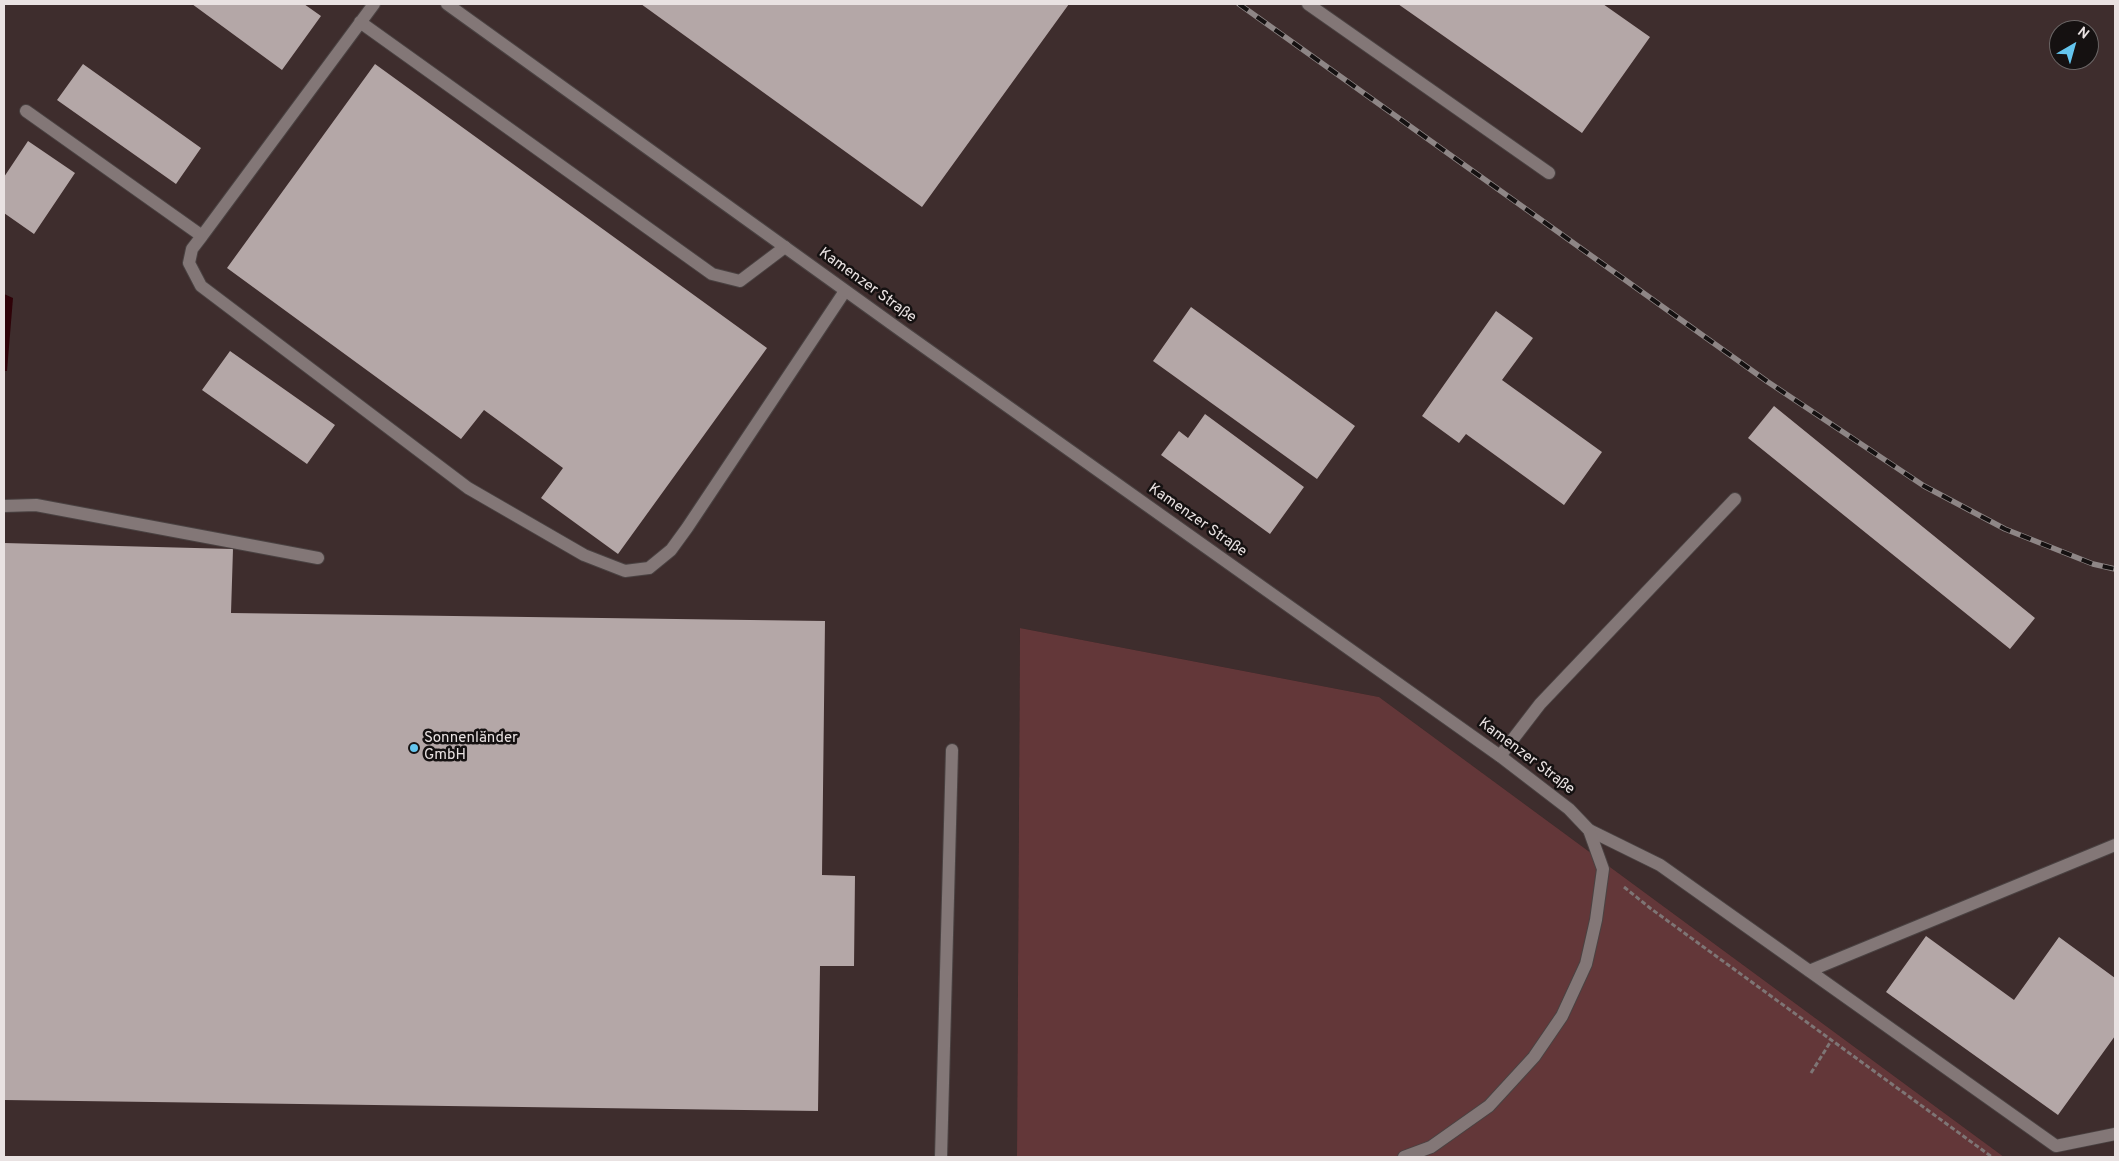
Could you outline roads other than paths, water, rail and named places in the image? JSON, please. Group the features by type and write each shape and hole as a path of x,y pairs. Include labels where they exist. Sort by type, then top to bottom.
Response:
{"street":[{"path":"374,4 192,249 189,263 201,286 468,488 584,555 625,571 649,568 671,550 688,528 846,290"},
{"name":"Kamenzer Straße","path":"446,4 1500,756 1568,809 1589,830 1603,869 1596,920 1586,964 1562,1016 1538,1050 1489,1106 1430,1147 1404,1157"},
{"path":"1308,4 1549,174"},
{"path":"360,22 712,274 740,281 785,247"},
{"path":"26,111 202,236"},
{"path":"1500,756 1540,704 1735,499"},
{"path":"4,506 36,505 318,558"},
{"path":"941,1157 952,750"},
{"path":"1589,830 1660,865 2056,1146 2115,1134"},
{"path":"1809,971 2115,845"}],"railway":[{"path":"1239,4 1768,382 1924,486 2005,529 2093,564 2115,569"}],"place":[{"name":"Sonnenländer GmbH","path":"414,748"}]}
